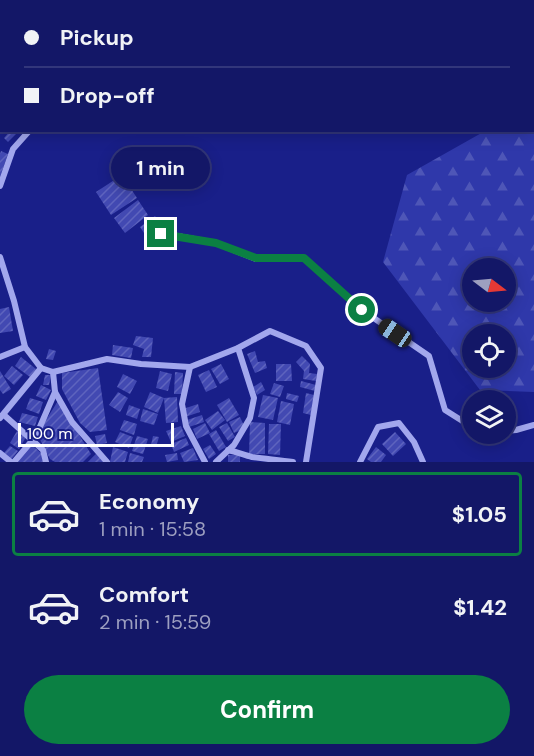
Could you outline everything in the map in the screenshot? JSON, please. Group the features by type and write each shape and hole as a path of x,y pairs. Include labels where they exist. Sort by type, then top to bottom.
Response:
{"street":[{"path":"0,186 13,149 28,132"},
{"path":"161,234 216,243 256,258 304,258 362,310 429,356 445,410 462,420"},
{"path":"0,257 25,347 41,368 53,372 107,358 141,364 190,367 238,348 270,332 306,346 321,368 306,462"},
{"path":"0,357 25,347"},
{"path":"216,462 243,433 250,418 254,398 238,348"},
{"path":"190,367 182,404 186,426 205,462"},
{"path":"41,368 2,417 33,439 44,450 46,462"},
{"path":"53,372 56,392 72,422 107,462"},
{"path":"0,453 12,462 33,439 56,392"},
{"path":"360,462 378,427 399,423 414,442 423,462"},
{"path":"516,429 534,425"},
{"path":"228,450 250,457 293,462"},
{"path":"243,453 243,462"}],"green space":[{"path":"483,132 534,132 534,392 480,390 471,378 516,378 516,324 462,324 462,366 383,262 407,175"}],"building":[{"path":"9,132 18,132 8,142 4,138"},
{"path":"1,151 8,154 0,177 0,154"},
{"path":"122,175 137,198 111,215 96,192"},
{"path":"138,200 148,215 125,233 114,218"},
{"path":"155,216 164,228 148,239 140,227"},
{"path":"9,307 13,331 0,333 0,309"},
{"path":"136,336 153,338 151,357 142,357 144,349 133,345"},
{"path":"113,345 133,348 131,358 112,355"},
{"path":"49,349 56,351 53,360 46,359"},
{"path":"255,351 258,362 265,361 267,368 255,373 247,354"},
{"path":"302,356 310,364 309,373 317,374 316,381 303,379 304,371 296,362"},
{"path":"21,357 36,369 30,377 15,366"},
{"path":"221,364 229,379 220,384 211,369"},
{"path":"276,364 291,364 292,381 276,381"},
{"path":"12,366 23,375 14,385 4,376"},
{"path":"98,368 107,430 90,432 80,423 62,389 62,373"},
{"path":"209,370 217,387 206,392 198,375"},
{"path":"0,371 11,389 3,394 0,390"},
{"path":"160,371 172,374 168,391 156,388"},
{"path":"175,372 183,373 182,394 174,394"},
{"path":"123,374 137,381 130,394 117,387"},
{"path":"45,375 51,375 49,385 43,385"},
{"path":"301,381 316,385 315,391 300,387"},
{"path":"261,382 265,390 257,395 253,387"},
{"path":"274,383 284,386 280,397 270,394"},
{"path":"41,385 51,390 46,400 36,396"},
{"path":"118,392 128,398 120,412 109,405"},
{"path":"150,392 164,398 158,413 144,407"},
{"path":"287,393 299,396 297,402 286,399"},
{"path":"306,393 314,395 311,415 303,413"},
{"path":"263,395 278,398 273,420 258,417"},
{"path":"177,397 178,422 166,423 164,398"},
{"path":"30,398 43,402 39,414 26,409"},
{"path":"229,398 239,415 227,422 217,405"},
{"path":"58,401 91,454 83,462 55,462 50,459 37,434"},
{"path":"281,401 294,404 290,425 277,422"},
{"path":"198,404 200,412 185,417 183,409"},
{"path":"129,405 140,409 137,419 126,415"},
{"path":"143,409 158,414 154,425 140,421"},
{"path":"218,411 225,420 212,430 205,420"},
{"path":"22,413 38,417 35,426 19,422"},
{"path":"202,415 204,422 189,427 187,420"},
{"path":"240,417 245,428 234,433 229,422"},
{"path":"124,420 137,424 134,435 120,430"},
{"path":"250,422 265,423 265,454 249,454"},
{"path":"205,423 210,433 197,439 193,429"},
{"path":"227,423 235,437 228,441 219,427"},
{"path":"269,424 281,424 280,455 268,454"},
{"path":"181,426 185,436 171,442 166,431"},
{"path":"216,430 226,447 219,451 209,434"},
{"path":"17,431 26,437 19,449 10,443"},
{"path":"120,432 133,437 129,448 115,442"},
{"path":"395,432 406,444 393,456 382,444"},
{"path":"105,434 107,443 97,445 95,436"},
{"path":"137,436 148,439 143,454 132,451"},
{"path":"153,436 159,437 156,447 151,445"},
{"path":"186,438 189,445 174,452 171,444"},
{"path":"31,444 44,456 43,462 17,462"},
{"path":"210,445 216,454 209,459 203,449"},
{"path":"10,446 18,451 11,460 3,454"},
{"path":"113,447 128,452 125,462 110,462"},
{"path":"376,447 386,455 381,462 371,462 367,459"},
{"path":"193,448 198,460 184,462 180,453"},
{"path":"130,453 144,457 142,462 128,462"},
{"path":"177,453 178,460 167,462 165,455"},
{"path":"96,454 104,462 88,462"},
{"path":"228,455 240,455 240,462 228,462"}],"route":[{"path":"161,234 216,243 256,258 304,258 362,310"}]}
